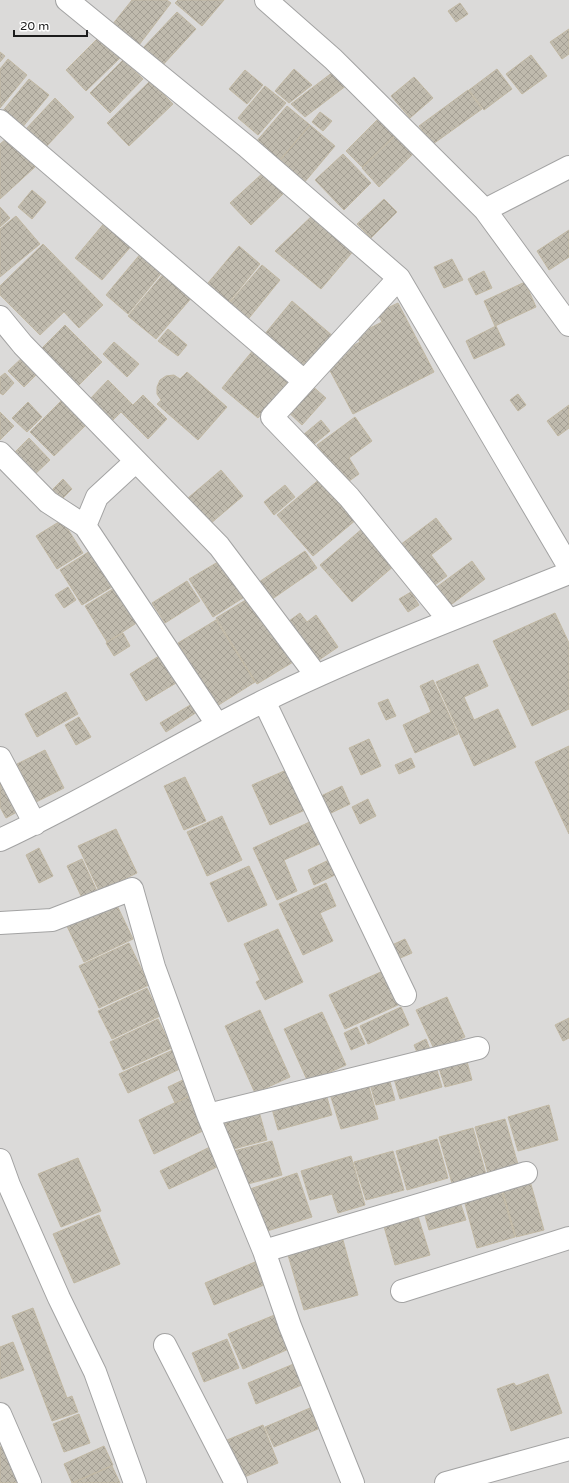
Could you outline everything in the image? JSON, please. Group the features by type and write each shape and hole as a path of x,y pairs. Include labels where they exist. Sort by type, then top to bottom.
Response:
{"street":[{"path":"67,0 246,146 399,278 569,567"},
{"path":"266,0 333,59 485,210 569,325"},
{"path":"0,121 304,382"},
{"path":"485,210 569,167"},
{"path":"399,278 272,417 349,497 449,620"},
{"path":"0,317 22,345 219,546 316,676"},
{"path":"0,453 48,502 85,526 217,724"},
{"path":"85,526 97,497 136,461"},
{"path":"0,840 35,824 217,724 316,676 449,620 569,573"},
{"path":"264,701 405,995"},
{"path":"0,758 35,824"},
{"path":"0,923 52,920 132,889 154,967 208,1115 264,1251 290,1326 353,1483"},
{"path":"208,1115 478,1048"},
{"path":"0,1160 9,1186 59,1298 95,1372 135,1483"},
{"path":"264,1251 526,1173"},
{"path":"402,1291 569,1238"},
{"path":"165,1345 236,1483"},
{"path":"0,1414 30,1483"},
{"path":"446,1483 569,1449"}],"shaded area":[{"path":"0,0 569,0 569,1483 0,1483"}],"building":[{"path":"132,0 167,0 171,3 139,45 112,25"},
{"path":"178,0 224,0 202,26 175,3"},
{"path":"460,3 468,14 456,22 448,11"},
{"path":"177,12 196,29 161,67 142,49"},
{"path":"569,29 569,54 562,59 550,42"},
{"path":"100,36 121,57 86,91 66,70"},
{"path":"0,52 5,56 0,62"},
{"path":"531,55 547,76 522,94 506,74"},
{"path":"8,59 27,75 0,108 0,69"},
{"path":"123,60 143,79 110,113 90,93"},
{"path":"294,69 312,85 289,103 275,91"},
{"path":"497,69 512,89 484,110 469,90"},
{"path":"245,70 263,85 247,104 229,89"},
{"path":"333,72 347,85 305,117 291,104"},
{"path":"414,77 433,98 410,118 391,96"},
{"path":"29,79 49,95 21,129 1,113"},
{"path":"150,81 173,104 129,146 107,123"},
{"path":"265,86 286,103 258,135 238,118"},
{"path":"468,90 482,109 433,144 419,126"},
{"path":"55,98 74,117 44,149 25,130"},
{"path":"287,106 310,125 278,162 255,143"},
{"path":"320,112 332,121 323,131 312,122"},
{"path":"380,117 396,134 362,167 346,151"},
{"path":"310,125 335,146 303,184 278,163"},
{"path":"397,134 415,152 379,187 362,168"},
{"path":"7,138 35,167 0,199 0,144"},
{"path":"343,154 371,183 344,210 315,180"},
{"path":"264,172 284,193 251,225 230,203"},
{"path":"32,190 46,202 32,219 18,207"},
{"path":"384,199 397,212 371,238 357,224"},
{"path":"0,207 10,218 0,227"},
{"path":"314,214 356,248 321,289 275,251"},
{"path":"16,216 40,244 0,277 0,229"},
{"path":"106,221 133,244 102,280 75,258"},
{"path":"569,230 569,257 549,270 537,251"},
{"path":"43,244 103,305 79,328 64,312 40,335 0,295 0,286"},
{"path":"239,246 260,264 225,307 203,289"},
{"path":"142,252 164,270 128,314 106,295"},
{"path":"452,259 463,280 444,288 434,267"},
{"path":"262,265 280,280 245,323 226,307"},
{"path":"484,271 492,288 476,295 468,279"},
{"path":"165,272 193,296 156,339 128,316"},
{"path":"525,282 536,307 495,326 484,301"},
{"path":"292,301 334,337 306,371 264,335"},
{"path":"398,303 434,372 353,414 327,365 342,357 339,353 360,342 356,335 382,322 377,313"},
{"path":"65,325 102,362 76,388 39,351"},
{"path":"496,326 505,345 474,359 466,341"},
{"path":"168,329 187,345 178,356 158,341"},
{"path":"114,342 139,364 127,377 103,354"},
{"path":"254,349 290,379 258,418 222,388"},
{"path":"24,356 39,372 24,387 8,371"},
{"path":"187,372 227,407 198,440 157,404 161,400 157,394 157,387 160,380 166,376 174,375 180,379"},
{"path":"5,373 14,383 3,395 0,393 0,377"},
{"path":"108,380 133,405 143,395 167,419 148,439 121,412 112,421 90,399"},
{"path":"310,384 326,398 302,425 286,410"},
{"path":"518,394 526,405 518,411 510,400"},
{"path":"63,399 87,424 54,456 30,432"},
{"path":"28,402 42,417 27,432 12,418"},
{"path":"569,405 569,428 558,436 547,421"},
{"path":"0,412 14,426 0,440"},
{"path":"355,417 372,441 349,458 359,474 345,484 317,445"},
{"path":"321,420 330,431 312,446 303,435"},
{"path":"29,438 50,460 33,476 12,455"},
{"path":"221,470 243,496 210,524 188,498"},
{"path":"321,478 357,519 313,556 277,515"},
{"path":"63,479 72,489 61,500 52,490"},
{"path":"285,485 295,497 274,515 264,502"},
{"path":"436,518 452,539 431,555 447,576 432,587 400,545"},
{"path":"62,520 83,553 57,569 36,536"},
{"path":"363,528 395,565 352,602 320,565"},
{"path":"90,551 112,587 82,605 60,570"},
{"path":"305,551 317,568 268,602 256,584"},
{"path":"223,559 246,596 213,617 189,579"},
{"path":"472,561 485,579 448,607 434,589"},
{"path":"187,581 200,601 165,623 152,603"},
{"path":"68,587 76,600 64,608 55,595"},
{"path":"116,587 138,622 107,642 85,606"},
{"path":"411,592 419,605 408,612 399,599"},
{"path":"249,598 298,659 257,684 216,618"},
{"path":"300,613 307,622 316,615 338,647 313,664 285,624"},
{"path":"555,613 569,643 569,709 532,726 493,641"},
{"path":"216,620 255,682 217,706 178,643"},
{"path":"123,633 130,646 114,656 106,643"},
{"path":"159,656 176,683 146,701 130,674"},
{"path":"478,664 488,686 464,697 474,720 498,709 516,747 474,766 436,682"},
{"path":"433,680 458,734 415,753 403,725 431,712 420,686"},
{"path":"66,692 78,714 37,737 25,714"},
{"path":"388,699 396,716 386,720 378,703"},
{"path":"192,704 197,712 166,732 160,723"},
{"path":"79,717 91,737 76,745 65,725"},
{"path":"369,739 381,766 361,775 349,748"},
{"path":"569,746 569,834 535,762"},
{"path":"45,750 64,788 36,802 17,764"},
{"path":"411,758 415,767 399,774 395,765"},
{"path":"291,768 310,808 270,825 252,785"},
{"path":"185,777 206,821 184,830 164,786"},
{"path":"0,778 17,812 6,818 0,807"},
{"path":"342,786 350,804 329,814 321,796"},
{"path":"368,799 376,816 360,824 352,807"},
{"path":"222,816 242,860 207,876 187,832"},
{"path":"314,820 324,842 284,860 297,891 277,900 253,848"},
{"path":"116,829 137,873 99,891 78,846"},
{"path":"39,848 53,876 39,883 26,855"},
{"path":"333,858 339,873 314,885 308,870"},
{"path":"82,859 97,891 82,898 67,866"},
{"path":"249,866 267,905 228,922 210,883"},
{"path":"326,883 336,906 320,913 333,941 303,955 279,904"},
{"path":"114,899 133,939 84,962 65,922"},
{"path":"278,929 303,982 265,1000 256,982 260,980 244,944"},
{"path":"405,939 412,953 398,959 392,945"},
{"path":"129,943 149,985 99,1008 79,966"},
{"path":"383,971 398,1005 345,1029 329,995"},
{"path":"147,988 160,1016 112,1039 98,1011"},
{"path":"447,997 465,1037 435,1051 416,1010"},
{"path":"401,1007 409,1025 368,1044 360,1026"},
{"path":"260,1010 290,1077 255,1093 225,1026"},
{"path":"322,1012 346,1065 308,1082 284,1029"},
{"path":"569,1018 569,1038 563,1041 555,1025"},
{"path":"158,1019 172,1048 123,1070 110,1042"},
{"path":"357,1027 365,1044 351,1050 344,1033"},
{"path":"426,1039 431,1052 419,1057 414,1045"},
{"path":"173,1050 182,1068 128,1093 119,1074"},
{"path":"466,1058 472,1080 445,1087 438,1065"},
{"path":"436,1067 442,1087 400,1099 394,1079"},
{"path":"389,1078 395,1100 376,1105 370,1084"},
{"path":"185,1079 192,1095 175,1103 168,1087"},
{"path":"367,1080 378,1119 341,1129 329,1091"},
{"path":"326,1094 332,1115 278,1130 272,1109"},
{"path":"191,1095 207,1129 154,1154 139,1120"},
{"path":"549,1105 558,1140 518,1151 508,1117"},
{"path":"258,1108 267,1140 230,1150 221,1119"},
{"path":"505,1119 519,1168 489,1177 475,1127"},
{"path":"473,1128 487,1178 453,1187 439,1137"},
{"path":"437,1139 448,1178 407,1190 396,1151"},
{"path":"272,1141 282,1175 244,1185 234,1151"},
{"path":"210,1147 219,1166 169,1189 160,1171"},
{"path":"393,1151 404,1190 366,1200 354,1162"},
{"path":"351,1156 365,1205 338,1213 332,1194 310,1200 301,1171"},
{"path":"78,1158 101,1211 61,1227 38,1174"},
{"path":"297,1173 312,1217 264,1232 250,1189"},
{"path":"530,1181 544,1230 516,1237 502,1189"},
{"path":"501,1189 515,1237 477,1248 464,1200"},
{"path":"460,1202 466,1220 429,1230 424,1212"},
{"path":"417,1213 430,1255 395,1265 383,1223"},
{"path":"99,1215 120,1264 74,1283 53,1234"},
{"path":"343,1240 358,1295 304,1310 288,1255"},
{"path":"255,1262 264,1285 214,1305 205,1283"},
{"path":"33,1308 67,1398 72,1396 78,1412 52,1421 12,1316"},
{"path":"277,1314 291,1348 243,1369 228,1334"},
{"path":"227,1339 239,1368 204,1382 192,1353"},
{"path":"13,1342 24,1370 0,1379 0,1347"},
{"path":"296,1363 304,1384 256,1404 248,1383"},
{"path":"548,1374 562,1413 511,1431 497,1389 514,1383 516,1386"},
{"path":"310,1408 318,1429 274,1447 265,1427"},
{"path":"79,1414 90,1443 64,1452 53,1424"},
{"path":"263,1425 278,1463 242,1478 227,1440"},
{"path":"7,1444 22,1483 0,1483 0,1447"},
{"path":"104,1446 113,1465 72,1483 64,1464"},
{"path":"112,1466 120,1483 73,1483"}]}
